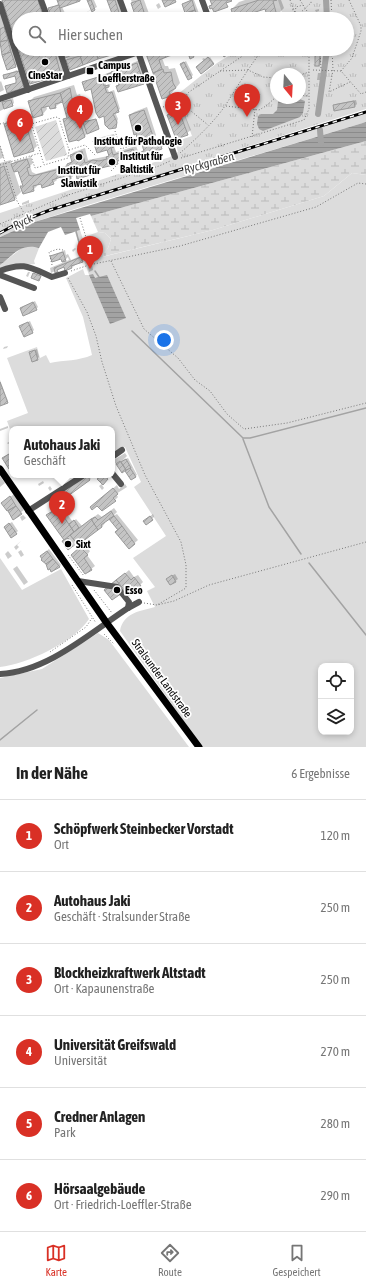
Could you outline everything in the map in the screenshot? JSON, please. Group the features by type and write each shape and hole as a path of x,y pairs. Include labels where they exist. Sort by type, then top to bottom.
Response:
{"main road":[{"name":"Stralsunder Landstraße","path":"0,469 106,622 198,747"}],"street":[{"path":"41,0 45,12"},
{"path":"120,0 124,12"},
{"path":"202,0 206,12"},
{"path":"0,4 12,41"},
{"path":"17,56 28,90"},
{"path":"61,56 68,76"},
{"path":"0,99 28,90 48,81 68,76 124,56"},
{"path":"140,56 176,158"},
{"path":"0,271 14,267 31,266 52,278 67,276"},
{"path":"0,275 34,288"},
{"path":"0,297 5,309"},
{"path":"115,455 122,450"},
{"path":"115,477 121,484"},
{"path":"28,511 79,478"},
{"path":"78,581 117,587 129,602 128,608"},
{"path":"0,674 29,669 51,660 106,622 139,602"}],"path":[{"path":"290,0 295,12"},
{"path":"300,0 308,12"},
{"path":"302,12 311,3 311,0"},
{"path":"331,0 332,12"},
{"path":"349,0 361,26 361,31 354,52"},
{"path":"295,12 296,7 304,5"},
{"path":"292,12 293,8"},
{"path":"159,109 179,102 189,92 242,56"},
{"path":"176,158 208,126 225,106 231,94 258,56"},
{"path":"1,223 101,184 159,166 176,158 252,137 304,120 309,109 309,56"},
{"path":"321,56 322,69"},
{"path":"332,56 329,92 350,82"},
{"path":"340,71 353,56"},
{"path":"313,70 322,69 340,71 361,94 366,92"},
{"path":"220,71 248,70 263,77 270,78"},
{"path":"306,73 310,71"},
{"path":"179,102 208,126"},
{"path":"225,106 259,110 270,102"},
{"path":"252,137 254,133 255,109"},
{"path":"0,124 29,114 44,165"},
{"path":"31,156 35,168 68,158 69,150 59,118 56,116 32,124"},
{"path":"115,131 121,149 135,144"},
{"path":"69,150 85,145 96,156"},
{"path":"0,146 17,201 24,213"},
{"path":"0,165 40,153"},
{"path":"111,171 116,166"},
{"path":"157,605 186,588 186,566 181,542 145,475 116,406 102,362 96,336 87,312 67,276 94,264 180,246 316,207 358,183 366,184"},
{"path":"80,218 94,264"},
{"path":"52,265 49,252 58,249 63,250"},
{"path":"111,261 144,329 178,358 195,380 210,391 227,414 244,430 286,423 366,403"},
{"path":"139,602 157,605 174,601 209,585 292,564 366,542"},
{"path":"47,654 86,627 92,618"}],"green space":[{"path":"278,0 366,0 366,109 66,204 23,220 0,232 0,213 170,157 178,152 175,142 192,136 181,106 175,104 174,100 178,94 217,63 228,56 354,56 354,12 282,12"},
{"path":"366,113 366,122 81,207 31,223 0,237 0,235 12,228 50,211"},
{"path":"56,120 67,155 46,161 35,127"},
{"path":"366,141 366,175 352,173 324,196 213,230 101,257 108,248 111,239 105,233 98,232 91,216"},
{"path":"352,173 366,175 366,747 202,747 120,631 122,625 128,617 138,612 155,607 147,591 155,587 133,558 166,536 134,487 141,482 125,447 115,453 115,426 9,426 7,421 28,413 7,358 37,347 40,358 46,355 50,363 92,355 83,317 66,278 83,269 85,275 89,275 75,232 80,230 90,261 95,259 87,236 98,232 105,233 111,239 108,248 102,257 213,230 324,196"},
{"path":"30,246 39,248 34,261 35,264 0,269 0,265 22,248"},
{"path":"0,558 22,590 61,569 89,619 82,628 61,644 36,657 0,667"},
{"path":"98,633 109,640 189,747 0,747 0,678 42,669"}],"shaded area":[{"path":"278,104 304,104 303,113 300,117 263,131 259,129 257,124 258,116 261,114 273,114 277,110"},
{"path":"366,122 366,141 91,216 90,214 76,218 80,230 65,235 61,227 48,232 39,248 27,247 22,249 13,254 0,265 0,237 31,223"},
{"path":"93,274 95,278 107,275 126,318 110,324 89,275"}],"building":[{"path":"2,0 38,0 42,12 12,12 12,30"},
{"path":"57,0 80,0 80,1 60,8"},
{"path":"87,0 91,0 95,10 92,12"},
{"path":"107,0 115,0 119,12 111,12"},
{"path":"140,0 144,12 134,12 131,3"},
{"path":"162,0 175,0 176,2 165,7"},
{"path":"192,0 195,10 185,12 182,4"},
{"path":"210,0 232,1 226,3 228,7 214,12 209,6 212,5"},
{"path":"259,0 277,0 273,1 276,12 266,12 265,9 256,12 232,12 231,9"},
{"path":"59,5 61,12 49,12 48,8"},
{"path":"4,27 8,40 0,42 0,29"},
{"path":"8,40 11,52 2,55 0,42"},
{"path":"11,52 16,67 7,70 2,55"},
{"path":"21,56 56,56 61,75 30,84"},
{"path":"80,56 97,56 98,59 83,65"},
{"path":"80,56 83,65 70,70 66,60"},
{"path":"97,56 108,56 98,59"},
{"path":"147,56 169,56 159,60 162,69 153,73"},
{"path":"315,56 320,56 319,66 315,66"},
{"path":"208,57 214,64 201,74 196,67"},
{"path":"184,62 192,78 188,80 180,64"},
{"path":"137,63 144,84 118,92 116,86 119,85 116,77 113,78 111,72"},
{"path":"163,69 164,73 171,72 173,83 176,88 169,92 171,96 162,99 153,73"},
{"path":"19,71 24,88 7,93 5,86 16,83 16,80 15,76 4,79 3,75"},
{"path":"111,73 113,78 103,81 104,86 109,85 109,87 105,88 107,93 112,92 119,112 113,114 117,122 116,128 109,129 105,125 104,116 99,118 96,113 91,89 85,91 82,82"},
{"path":"70,88 72,99 76,98 78,107 75,108 85,137 78,141 69,142 63,119 67,118 60,93"},
{"path":"60,93 63,102 55,104 56,108 50,109 49,106 41,108 43,115 33,118 28,101"},
{"path":"11,100 13,106 4,109 2,102"},
{"path":"354,101 355,107 334,111 333,105"},
{"path":"144,110 154,139 149,141 151,146 160,143 162,149 141,155 140,152 144,151 142,143 139,144 136,134 134,135 129,115"},
{"path":"179,111 188,135 176,139 167,115"},
{"path":"24,118 34,151 14,157 4,124"},
{"path":"96,119 99,129 87,134 83,122"},
{"path":"111,136 114,147 111,148 113,155 133,149 135,155 122,161 121,159 117,161 118,164 101,168 97,173 77,179 76,173 70,175 71,179 62,182 61,177 52,180 54,184 42,188 41,184 33,186 34,191 23,194 20,186 23,186 18,171 14,172 11,164 27,159 30,167 27,168 29,175 32,176 64,168 67,164 72,162 70,155 82,151 85,163 93,160 99,161 107,159 106,157 109,156 107,150 97,153 93,141"},
{"path":"4,166 15,200 0,205 0,168"},
{"path":"63,252 66,261 62,262 61,259 52,262 50,256"},
{"path":"81,257 83,262 71,266 72,268 65,271 64,267 57,270 58,272 55,273 54,268"},
{"path":"33,273 41,276 39,281 31,278"},
{"path":"33,302 37,310 23,316 20,308"},
{"path":"28,322 33,333 24,337 19,326"},
{"path":"35,350 38,360 32,362 29,352"},
{"path":"0,382 8,403 0,406"},
{"path":"9,454 9,469 2,458"},
{"path":"126,459 131,468 127,471 121,462"},
{"path":"120,461 126,470 122,473 116,464"},
{"path":"130,468 136,477 131,480 125,471"},
{"path":"82,478 89,478 90,480 68,496 63,489"},
{"path":"107,478 108,479 103,485 97,479"},
{"path":"113,488 118,494 113,498 116,501 102,511 97,506 92,510 90,507"},
{"path":"10,496 16,506 7,511 1,503"},
{"path":"16,506 22,514 13,520 8,511"},
{"path":"58,508 74,532 64,540 46,515"},
{"path":"111,511 114,516 101,525 102,527 98,530 91,519 95,517 98,520"},
{"path":"114,516 122,526 118,530 109,519"},
{"path":"150,516 153,520 146,525 143,521"},
{"path":"91,519 98,530 78,545 70,535"},
{"path":"74,520 79,528 74,532 69,524"},
{"path":"9,523 17,534 11,538 4,527"},
{"path":"122,526 135,544 129,549 115,532"},
{"name":"Sixt","path":"68,538 73,546 68,550 62,541"},
{"path":"80,547 88,555 84,558 92,570 85,574 71,555"},
{"path":"47,551 53,559 46,564 41,560 42,559 40,556"},
{"path":"53,559 60,567 51,572 50,569 48,570 46,564"},
{"path":"125,573 131,580 134,577 141,586 129,596 116,580"},
{"path":"172,575 176,582 170,585 166,579"},
{"path":"116,580 125,591 112,600 104,590"}],"waterway":[{"path":"326,0 327,12"},
{"path":"318,114 326,56"},
{"path":"320,130 321,143"},
{"path":"76,231 80,246"},
{"path":"95,271 99,277"},
{"path":"132,331 243,438 250,438 366,408"},
{"path":"243,439 269,507 301,554"},
{"path":"309,563 366,635"},
{"path":"0,740 37,710"}],"railway":[{"path":"0,233 22,221 50,210 366,112"}],"place":[{"name":"CineStar","path":"45,62"},
{"name":"Campus Loefflerstraße","path":"90,71"},
{"name":"Credner Anlagen","path":"247,117"},
{"name":"Blockheizkraftwerk Altstadt","path":"178,125"},
{"name":"Institut für Pathologie","path":"138,128"},
{"name":"Universität Greifswald","path":"80,129"},
{"name":"Hörsaalgebäude","path":"20,142"},
{"name":"Institut für Slawistik","path":"79,157"},
{"name":"Institut für Baltistik","path":"112,162"},
{"name":"Schöpfwerk Steinbecker Vorstadt","path":"90,269"},
{"name":"Autohaus Jaki","path":"62,524"},
{"name":"Sixt","path":"68,544"},
{"name":"Esso","path":"117,590"}],"water label":[{"name":"Ryckgraben","path":"209,163"},
{"name":"Ryck","path":"23,222"}]}
